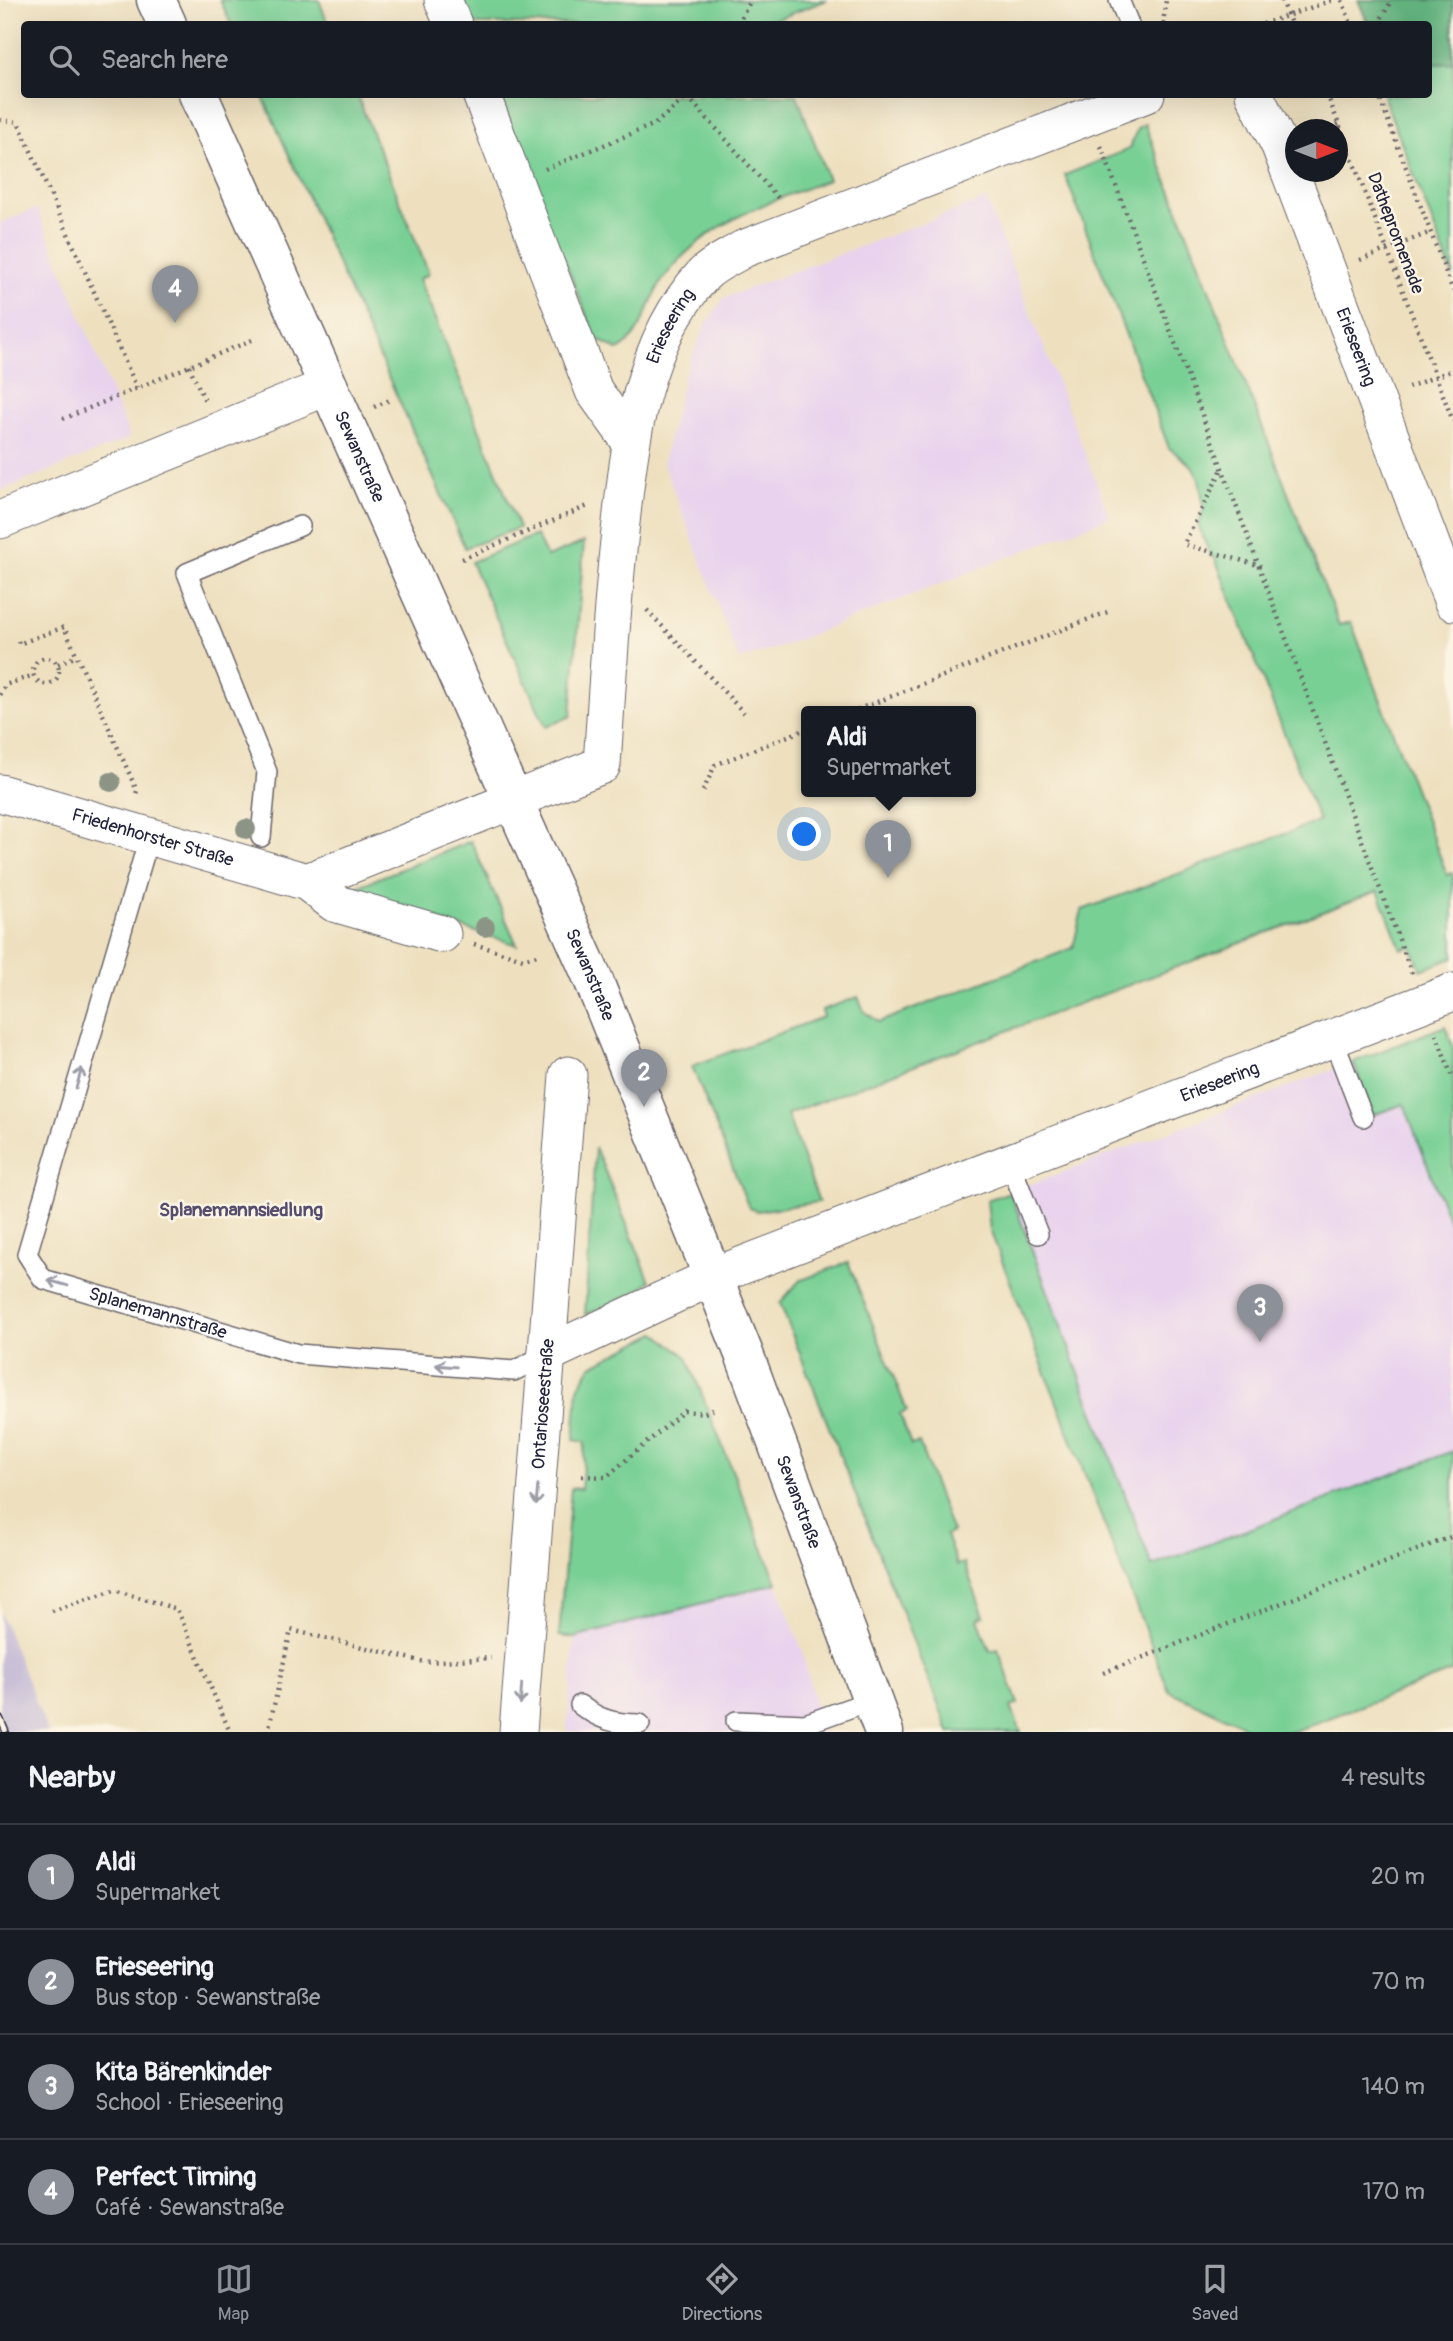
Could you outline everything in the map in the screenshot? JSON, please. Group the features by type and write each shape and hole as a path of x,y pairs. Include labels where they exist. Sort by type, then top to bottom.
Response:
{"street":[{"path":"156,0 166,21"},
{"path":"443,0 452,21"},
{"name":"Sewanstraße","path":"200,98 593,979 712,1277 878,1716"},
{"path":"483,98 594,391 630,441"},
{"name":"Erieseering","path":"514,799 602,765 615,576 630,441 654,353 674,317 704,274 743,249 1136,98"},
{"name":"Erieseering","path":"1256,98 1280,146 1453,602"},
{"path":"0,520 329,386"},
{"name":"Friedenhorster Straße","path":"0,793 307,882 334,903 442,934"},
{"path":"307,882 514,799"},
{"name":"Erieseering","path":"712,1277 1438,998"},
{"name":"Ontarioseestraße","path":"518,1732 568,1075"},
{"name":"Splanemannstraße","path":"547,1354 712,1277"}],"lane":[{"path":"1119,0 1128,21"},
{"path":"261,837 267,772 187,573 300,526"},
{"name":"Splanemannstraße","path":"138,835 27,1254 44,1279 298,1354 514,1371 547,1354"},
{"path":"1333,1039 1363,1117"},
{"path":"1010,1163 1038,1234"},
{"path":"580,1705 597,1718 617,1724 640,1724"},
{"path":"736,1721 805,1724 878,1716"}],"path":[{"path":"740,21 751,0"},
{"path":"1163,21 1166,0"},
{"path":"1282,0 1290,21"},
{"path":"1272,21 1333,0"},
{"path":"1342,0 1350,21"},
{"path":"1380,21 1392,0"},
{"path":"515,181 655,124 687,98"},
{"path":"691,98 780,201 791,230"},
{"name":"Dathepromenade","path":"1329,98 1337,119"},
{"path":"1380,98 1453,291"},
{"path":"1090,116 1222,471 1438,998 1453,1079"},
{"path":"0,120 18,122 137,388"},
{"name":"Dathepromenade","path":"1348,147 1453,421"},
{"path":"1328,272 1431,232"},
{"path":"63,419 252,340"},
{"path":"1436,377 1453,370"},
{"path":"1222,471 1184,544 1262,566"},
{"path":"462,559 624,491"},
{"path":"615,576 744,713"},
{"path":"866,706 1110,611"},
{"path":"18,641 19,644 64,627 136,791 138,835"},
{"path":"58,664 77,656"},
{"path":"48,657 58,664 57,678 50,683 41,683 34,675 33,668 40,659 48,657"},
{"path":"0,695 5,685 34,675"},
{"path":"704,791 715,765 801,731"},
{"path":"442,934 523,959 537,955"},
{"path":"582,1476 606,1477 684,1410 704,1413 716,1409"},
{"path":"1103,1673 1453,1536"},
{"path":"52,1612 114,1590 177,1609 230,1732"},
{"path":"268,1732 291,1630 425,1662 524,1656"}],"shaded area":[{"path":"986,199 1110,517 785,645 739,660 663,463 684,376 705,326 724,298"},
{"path":"37,208 130,438 0,491 0,223"},
{"path":"1353,1062 1373,1115 1404,1104 1453,1232 1453,1451 1152,1566 1010,1192"},
{"path":"777,1583 802,1650 822,1732 567,1732 574,1638"},
{"path":"0,1612 48,1732 0,1732"}],"green space":[{"path":"220,0 319,0 327,21 230,21"},
{"path":"460,0 827,0 772,21 469,21"},
{"path":"1358,0 1453,0 1453,63 1432,64 1432,21 1367,21"},
{"path":"1453,63 1453,276 1384,98 1432,98 1432,64"},
{"path":"263,98 358,98 429,274 419,279 519,528 465,548"},
{"path":"499,98 798,98 828,180 738,217 698,242 664,278 634,336 627,344 618,350 596,339 565,261 559,260"},
{"path":"1145,124 1339,625 1351,622 1447,875 1453,873 1453,958 1421,970 1411,946 1401,949 1378,891 787,1114 819,1202 757,1211 749,1208 692,1066 823,1017 822,1010 858,997 864,1011 879,1022 1073,948 1082,910 1319,821 1214,556 1211,557 1198,525 1204,507 1199,479 1192,466 1169,448 1065,175 1129,149 1138,128"},
{"path":"536,535 547,557 584,542 571,716 546,727 471,562"},
{"path":"471,841 517,945 346,891"},
{"path":"1445,1026 1453,1046 1453,1232 1404,1104 1373,1115 1353,1062"},
{"path":"595,1147 650,1281 635,1293 585,1315"},
{"path":"1010,1192 1152,1566 1453,1451 1453,1671 1292,1732 1249,1732 1240,1724 1169,1691 990,1230 987,1200"},
{"path":"848,1262 907,1411 900,1414 911,1445 919,1443 952,1532 946,1535 957,1565 964,1563 984,1616 978,1619 990,1651 998,1649 1018,1704 1011,1707 1021,1732 949,1732 780,1303 799,1281"},
{"path":"656,1333 687,1357 777,1583 574,1638 559,1636 571,1488 581,1489 585,1442 574,1440 578,1388 591,1366"}],"railway":[{"path":"0,1718 6,1732"}],"place":[{"name":"Perfect Timing","path":"175,323"},
{"name":"Aldi","path":"888,878"},
{"name":"Erieseering","path":"644,1107"},
{"name":"Kita Bärenkinder","path":"1260,1342"}],"district":[{"name":"Splanemannsiedlung","path":"241,1209"}]}
